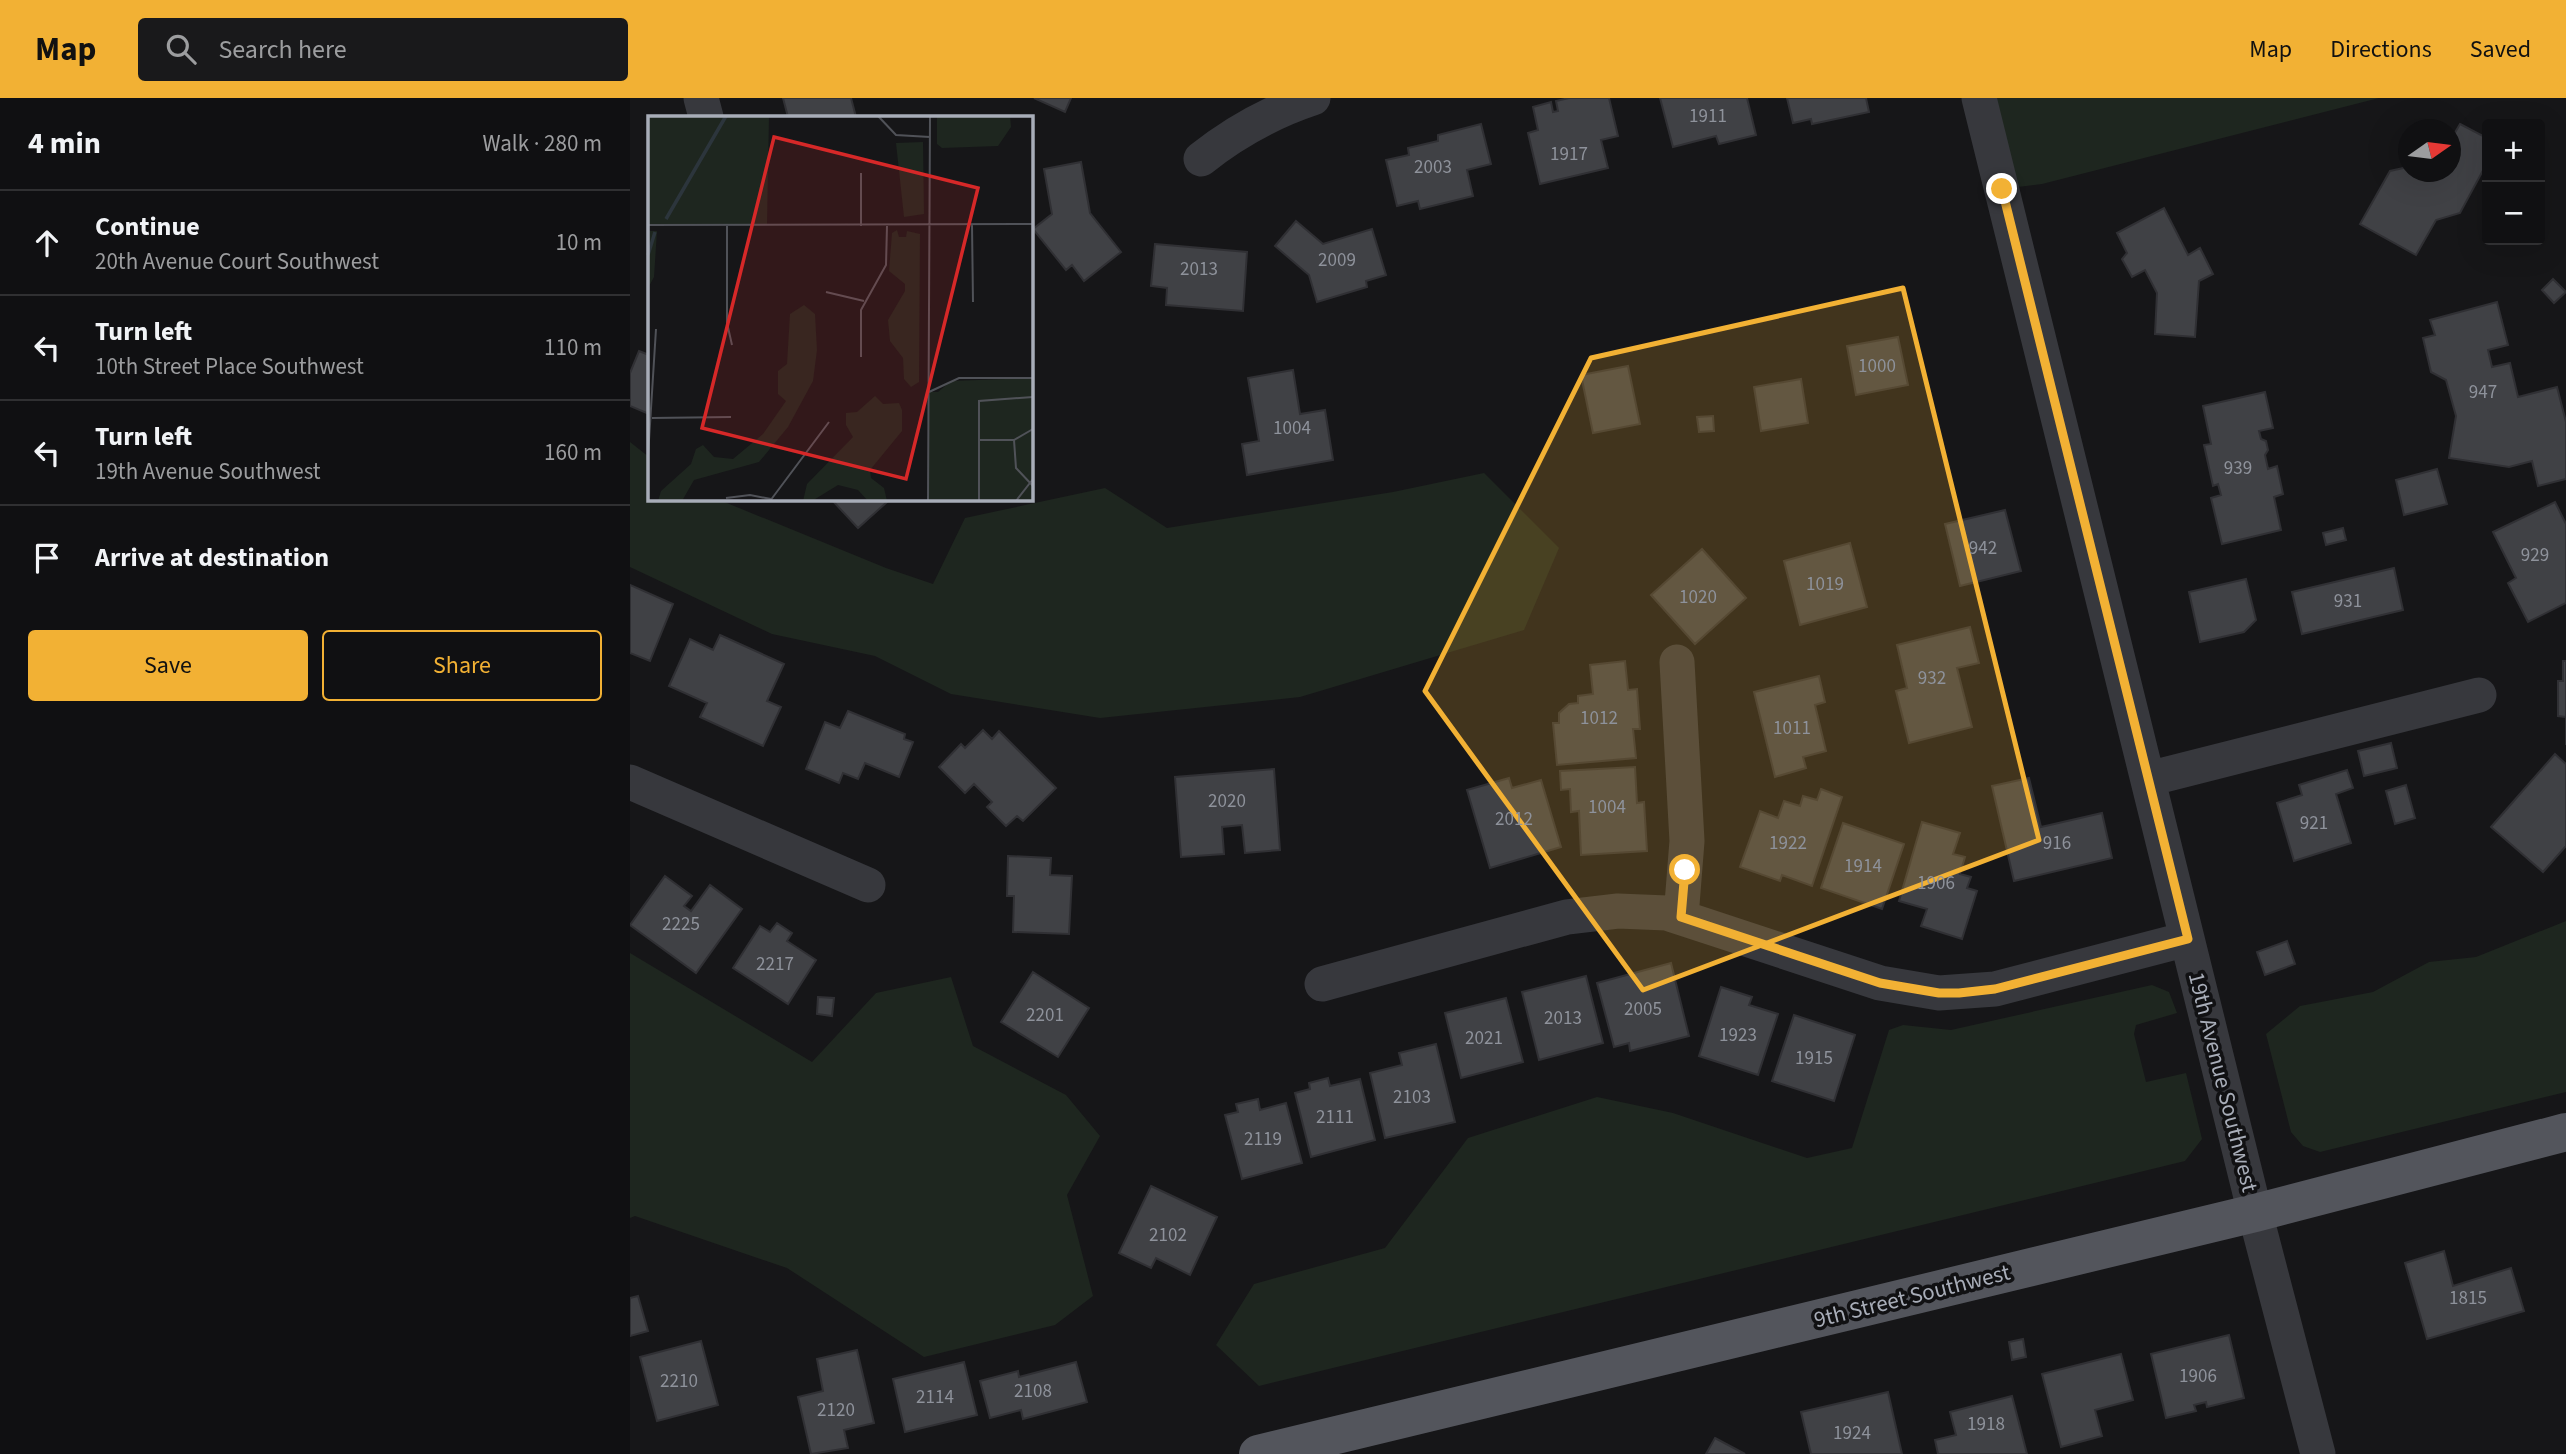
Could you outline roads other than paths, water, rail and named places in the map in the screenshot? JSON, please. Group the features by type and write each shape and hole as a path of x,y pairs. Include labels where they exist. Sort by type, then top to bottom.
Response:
{"main road":[{"name":"9th Street Southwest","path":"1258,1454 2255,1213 2566,1132"}],"street":[{"path":"701,98 706,116"},
{"path":"1201,159 1231,135 1263,117 1313,98"},
{"name":"19th Avenue Southwest","path":"1979,98 2255,1213 2318,1454"},
{"path":"1677,662 1687,841 1681,917"},
{"path":"2148,779 2479,695"},
{"path":"630,782 868,885"},
{"path":"1322,984 1594,912 1643,911 1681,917 1880,983 1939,993 1995,989 2188,939"}]}
